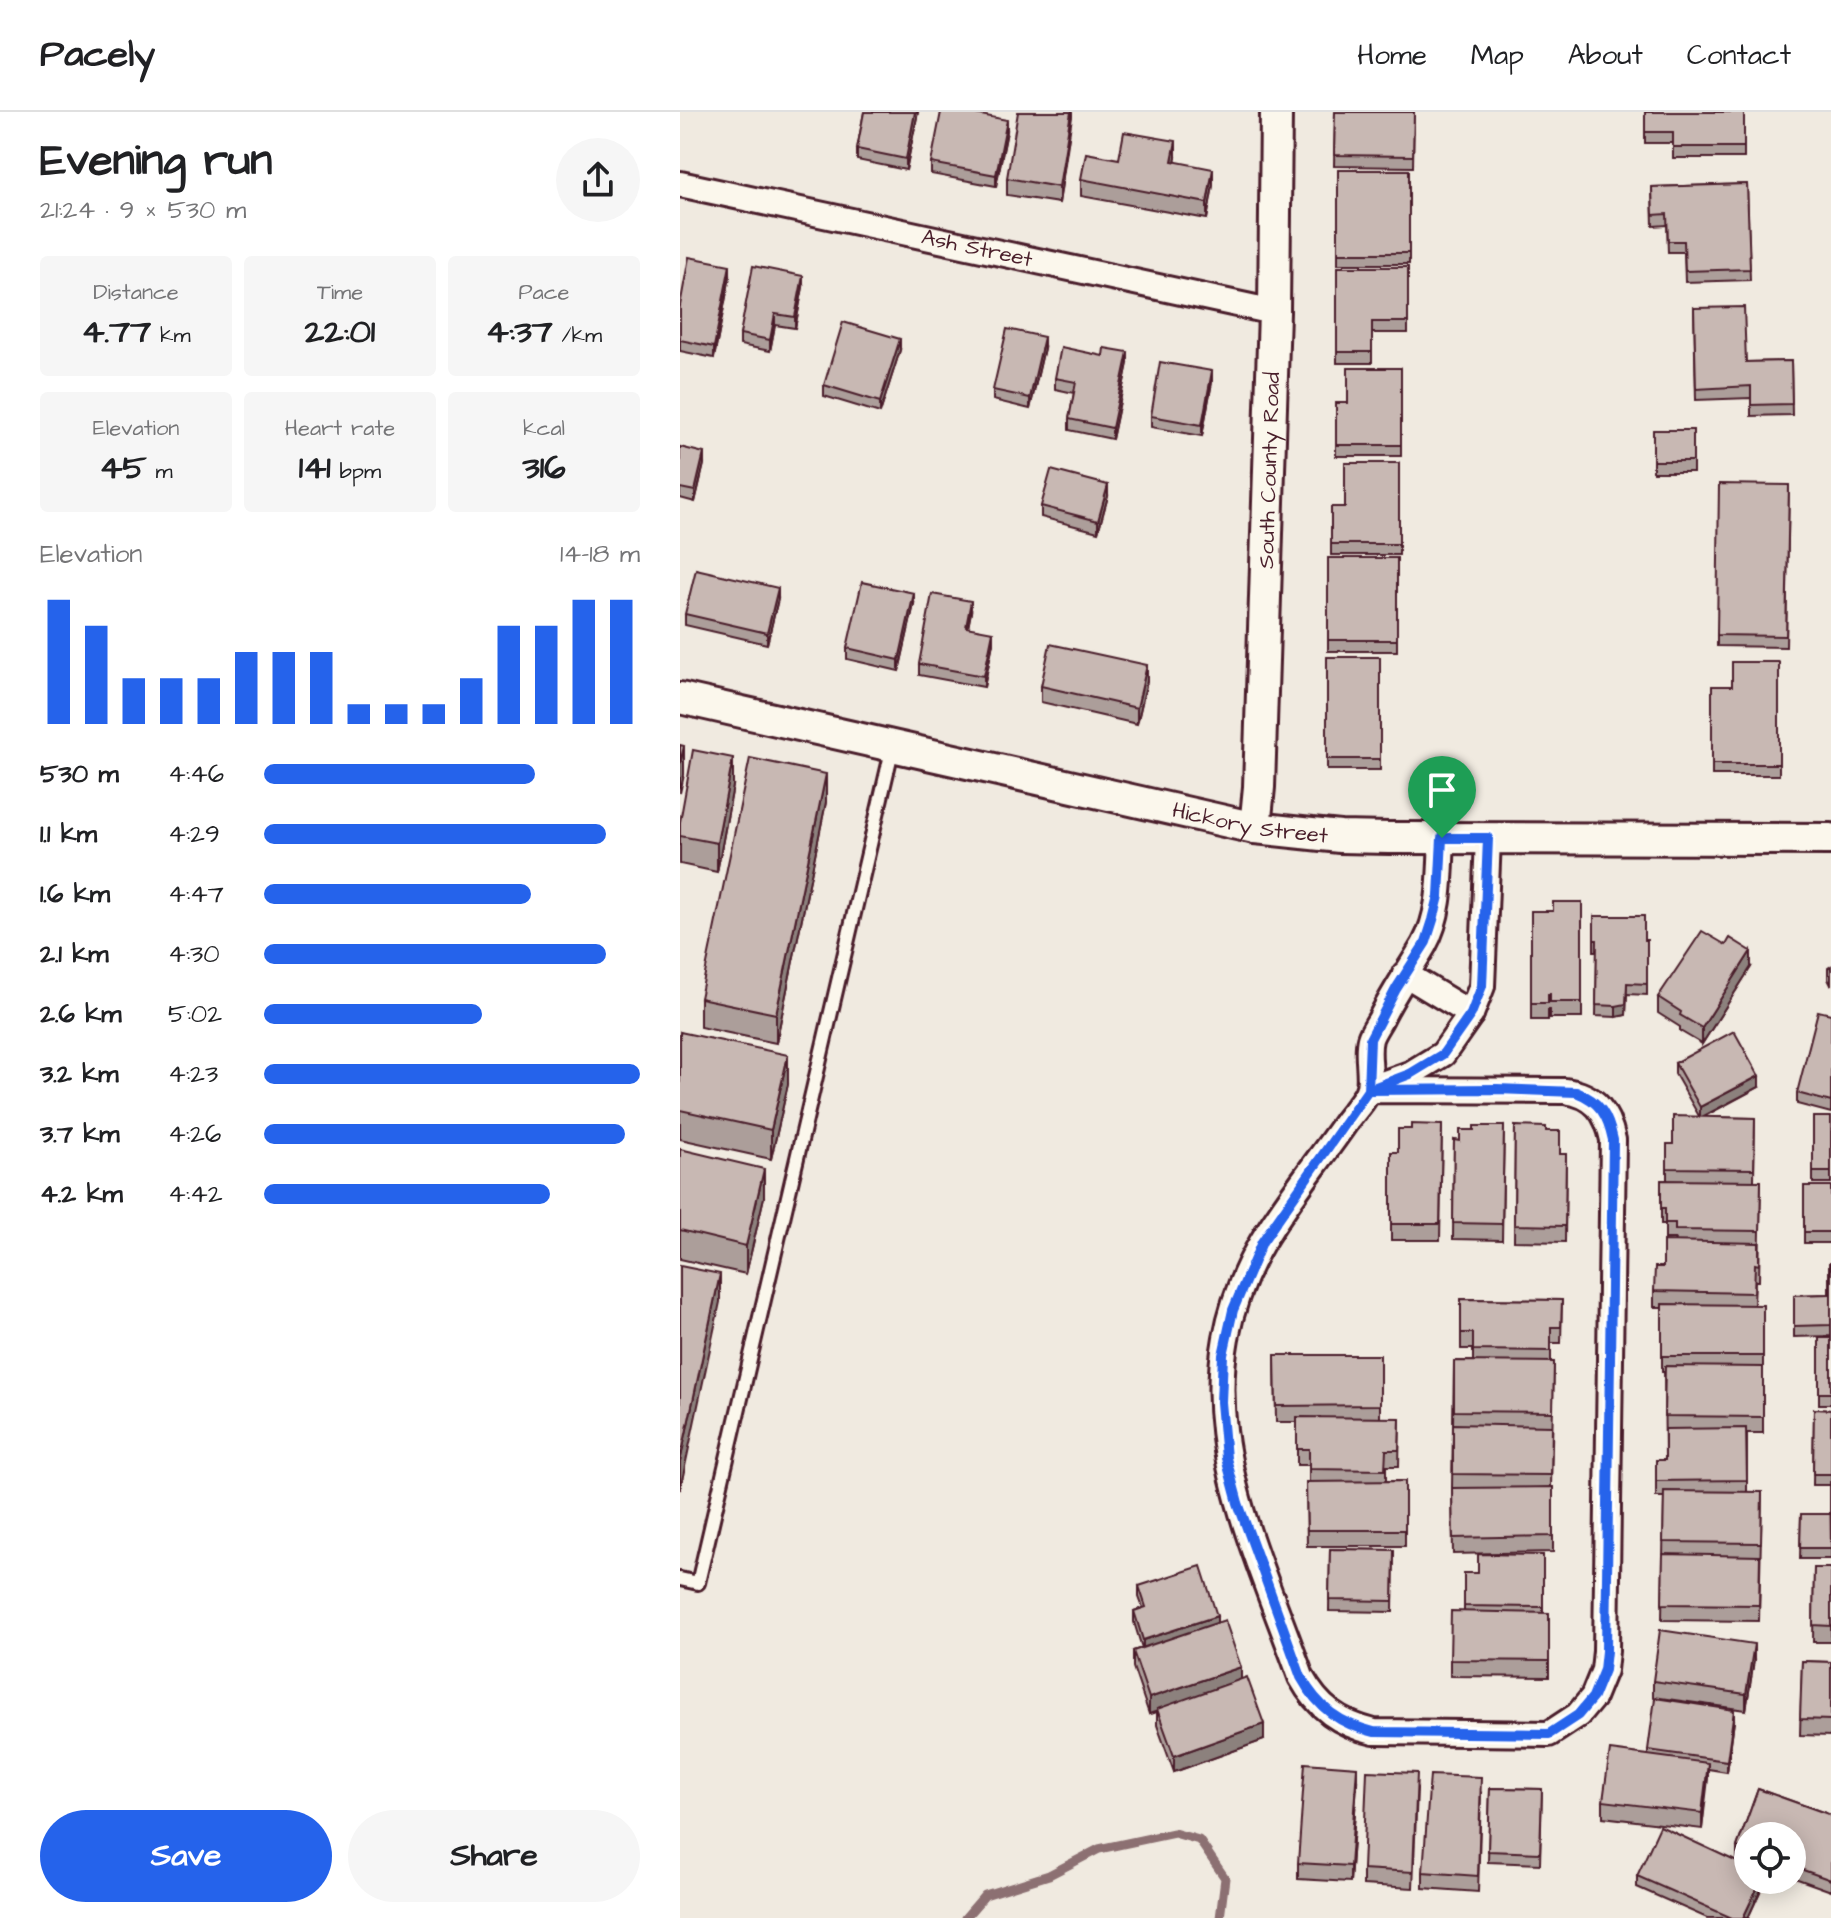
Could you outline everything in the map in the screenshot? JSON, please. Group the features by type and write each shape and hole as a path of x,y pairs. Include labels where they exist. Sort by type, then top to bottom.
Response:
{"street":[{"name":"South County Road","path":"1255,828 1259,787 1274,312 1276,112"},
{"name":"Ash Street","path":"680,184 1274,312"},
{"name":"Hickory Street","path":"680,698 1255,828 1340,837 1831,839"},
{"path":"1368,1090 1565,1091 1586,1096 1602,1109 1609,1122 1613,1140 1606,1651 1600,1684 1582,1712 1549,1734 1374,1732 1336,1719 1317,1703 1301,1677 1238,1503 1226,1458 1221,1402 1223,1355 1233,1310 1262,1242 1368,1090 1370,1039 1426,942 1433,920 1439,896 1442,838"},
{"path":"1368,1090 1410,1074 1443,1054 1471,1014 1482,986 1488,838"},
{"path":"1405,974 1471,1014"}],"lane":[{"path":"680,1579 698,1583 893,746"}],"building":[{"path":"864,112 915,112 906,159 857,149"},
{"path":"941,112 965,112 1007,120 996,175 931,163"},
{"path":"1018,112 1071,112 1059,187 1007,178"},
{"path":"1335,112 1414,112 1413,156 1334,155"},
{"path":"1645,112 1744,112 1744,147 1673,147 1673,132 1645,132"},
{"path":"1124,132 1176,141 1172,161 1213,169 1207,203 1081,179 1086,153 1119,159"},
{"path":"1338,170 1409,170 1409,253 1338,253"},
{"path":"1747,184 1750,269 1685,271 1684,241 1668,241 1667,214 1653,215 1652,187"},
{"path":"689,257 730,265 714,347 680,340 680,306"},
{"path":"753,266 803,276 795,317 775,314 770,340 740,334"},
{"path":"1337,267 1408,267 1408,322 1372,322 1372,352 1337,352"},
{"path":"1744,307 1746,362 1791,361 1792,404 1751,405 1751,386 1696,389 1694,308"},
{"path":"843,322 900,339 880,402 824,385"},
{"path":"1007,329 1044,337 1030,398 993,390"},
{"path":"1061,347 1103,356 1104,348 1128,352 1112,428 1069,419 1076,382 1055,378"},
{"path":"1160,362 1212,371 1202,425 1151,416"},
{"path":"1348,368 1401,368 1401,445 1336,445 1336,403 1348,403"},
{"path":"1653,430 1693,430 1693,461 1653,461"},
{"path":"680,447 704,453 695,491 680,488"},
{"path":"1345,463 1399,463 1399,544 1331,544 1331,507 1345,507"},
{"path":"1051,470 1108,485 1098,521 1041,506"},
{"path":"1719,484 1789,485 1786,636 1717,635"},
{"path":"1328,558 1397,558 1397,640 1328,640"},
{"path":"696,569 778,588 767,633 685,614"},
{"path":"862,582 914,593 899,660 847,648"},
{"path":"932,594 971,601 966,627 993,632 984,676 919,664"},
{"path":"1050,644 1147,665 1137,708 1041,686"},
{"path":"1327,657 1380,657 1380,759 1327,759"},
{"path":"1732,662 1779,662 1779,764 1712,764 1712,686 1732,686"},
{"path":"693,750 733,758 717,843 680,836"},
{"path":"750,758 826,774 776,1014 700,998"},
{"path":"1553,902 1582,902 1582,1002 1550,1002 1548,994 1548,1003 1531,1003 1531,911 1553,911"},
{"path":"1594,916 1644,916 1647,984 1627,983 1626,1004 1596,1005 1597,940 1594,940"},
{"path":"1702,931 1726,945 1730,938 1751,951 1702,1028 1658,997"},
{"path":"1818,1011 1831,1014 1831,1102 1797,1093"},
{"path":"1734,1031 1759,1076 1700,1107 1675,1063"},
{"path":"680,1032 788,1055 771,1130 680,1110"},
{"path":"1673,1116 1755,1118 1754,1169 1667,1168 1667,1144 1673,1144"},
{"path":"1813,1117 1831,1117 1831,1172 1813,1172"},
{"path":"1411,1124 1442,1125 1440,1224 1391,1224 1391,1152 1398,1152 1398,1129 1411,1129"},
{"path":"1474,1126 1504,1126 1502,1224 1453,1223 1454,1140 1460,1141 1460,1130 1474,1130"},
{"path":"1515,1126 1546,1127 1546,1131 1560,1131 1560,1154 1566,1154 1565,1226 1514,1225"},
{"path":"680,1149 764,1169 746,1246 680,1230"},
{"path":"1661,1180 1761,1181 1760,1231 1675,1230 1675,1223 1665,1223 1665,1208 1661,1208"},
{"path":"1804,1186 1831,1186 1831,1232 1804,1232"},
{"path":"1663,1241 1759,1243 1754,1293 1654,1291 1655,1267 1663,1267"},
{"path":"1829,1263 1831,1325 1794,1326 1794,1295 1829,1294"},
{"path":"680,1266 720,1274 680,1462"},
{"path":"1461,1299 1562,1300 1561,1327 1551,1327 1551,1351 1473,1350 1473,1333 1461,1333"},
{"path":"1662,1304 1763,1305 1763,1356 1662,1356"},
{"path":"1819,1338 1831,1338 1831,1393 1819,1393"},
{"path":"1275,1355 1380,1355 1380,1405 1276,1406"},
{"path":"1454,1361 1554,1362 1553,1412 1454,1411"},
{"path":"1665,1366 1763,1367 1763,1417 1664,1416"},
{"path":"1814,1409 1831,1410 1831,1474 1813,1474"},
{"path":"1297,1417 1400,1418 1399,1450 1386,1450 1385,1470 1309,1469 1309,1449 1297,1449"},
{"path":"1453,1424 1552,1426 1551,1475 1453,1474"},
{"path":"1746,1428 1747,1480 1656,1481 1656,1460 1665,1460 1665,1429"},
{"path":"1405,1481 1405,1530 1307,1530 1306,1482"},
{"path":"1830,1481 1831,1548 1800,1548 1801,1514 1830,1514"},
{"path":"1553,1487 1553,1536 1453,1538 1452,1488"},
{"path":"1664,1491 1762,1492 1761,1543 1663,1542"},
{"path":"1330,1549 1394,1550 1393,1601 1329,1600"},
{"path":"1478,1554 1543,1555 1543,1607 1464,1606 1464,1573 1478,1573"},
{"path":"1663,1554 1760,1556 1759,1605 1662,1604"},
{"path":"1201,1566 1217,1616 1143,1640 1134,1611 1146,1607 1139,1586"},
{"path":"1814,1568 1831,1568 1831,1626 1813,1625"},
{"path":"1451,1611 1549,1613 1549,1661 1450,1660"},
{"path":"1225,1620 1241,1667 1149,1698 1133,1651"},
{"path":"1660,1630 1754,1644 1746,1694 1653,1681"},
{"path":"1802,1661 1831,1662 1831,1720 1800,1719"},
{"path":"1247,1677 1264,1724 1174,1756 1157,1709"},
{"path":"1655,1698 1734,1710 1727,1761 1648,1750"},
{"path":"1610,1750 1708,1763 1702,1813 1603,1801"},
{"path":"1305,1763 1357,1767 1350,1866 1298,1863"},
{"path":"1367,1771 1417,1773 1413,1872 1363,1869"},
{"path":"1430,1775 1481,1777 1478,1876 1423,1872"},
{"path":"1490,1788 1542,1789 1540,1853 1488,1851"},
{"path":"1758,1789 1831,1815 1831,1880 1806,1871 1806,1822 1746,1822"},
{"path":"1660,1826 1734,1860 1734,1894 1754,1894 1743,1918 1732,1918 1637,1876"}],"waterway":[{"path":"965,1918 985,1895 1049,1875 1099,1849 1174,1833 1199,1840 1225,1878 1220,1918"}],"route":[{"path":"1442,838 1439,896 1433,920 1426,942 1396,989 1370,1039 1368,1090 1576,1092 1602,1109 1613,1140 1604,1670 1593,1697 1578,1715 1549,1734 1374,1732 1336,1719 1317,1703 1301,1677 1238,1503 1222,1430 1223,1355 1233,1310 1262,1242 1368,1090 1410,1074 1443,1054 1471,1014 1482,986 1488,838 1442,838"}]}
